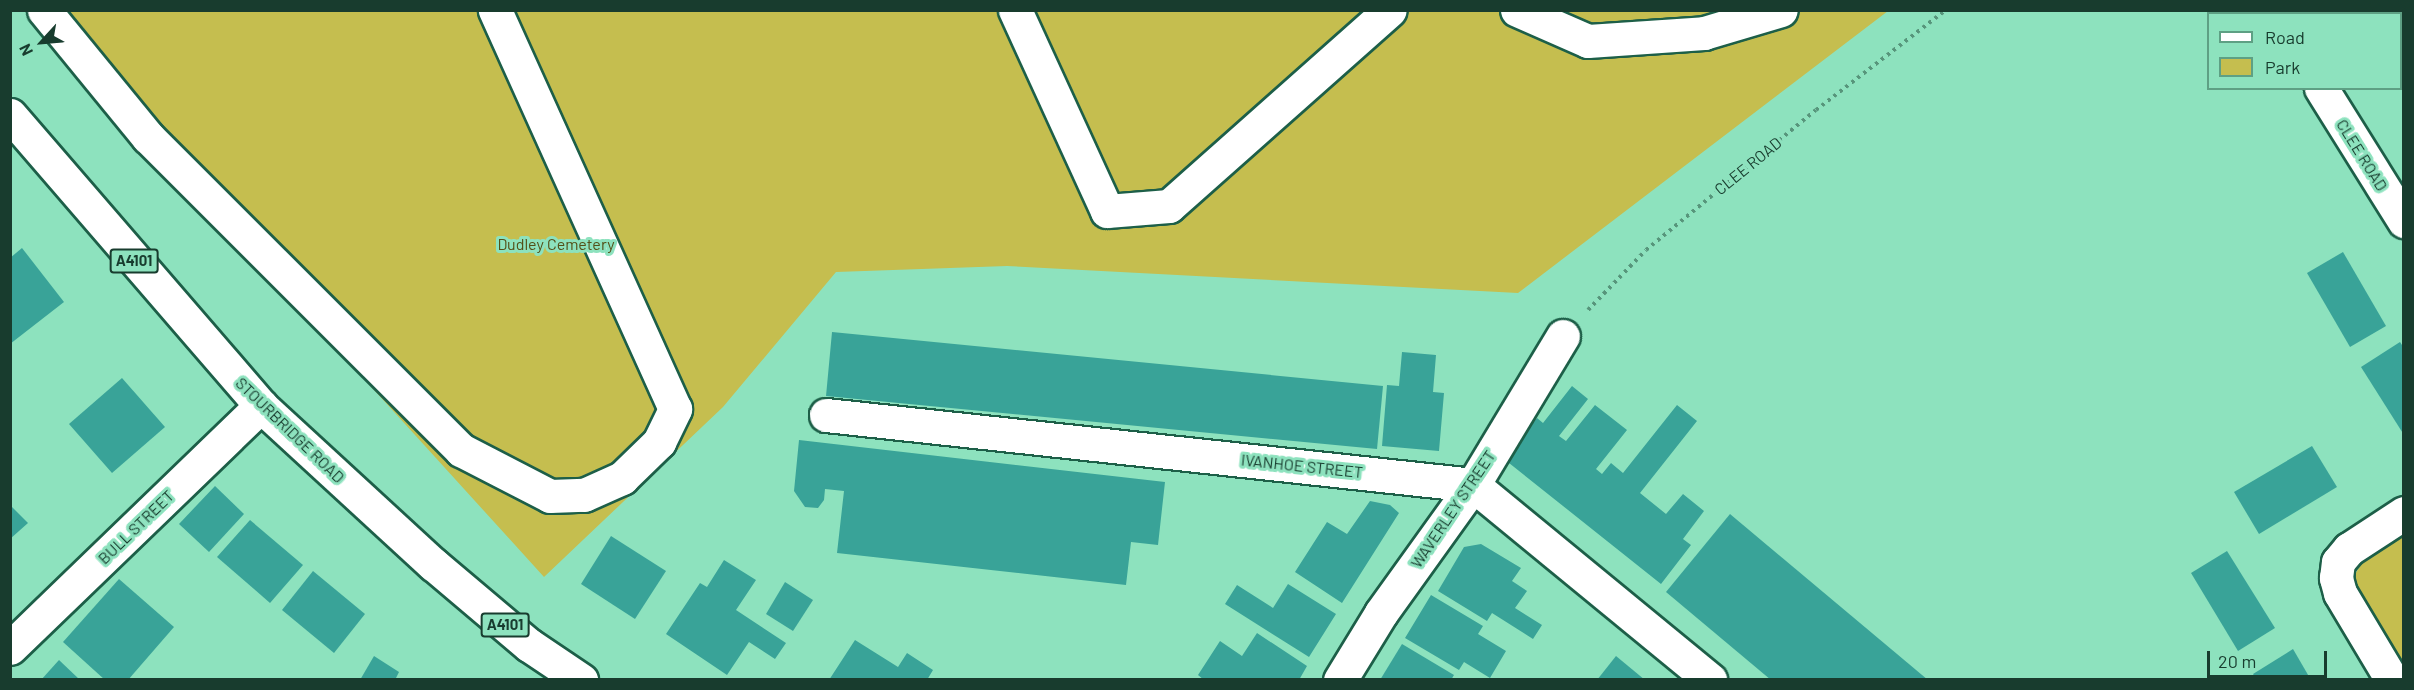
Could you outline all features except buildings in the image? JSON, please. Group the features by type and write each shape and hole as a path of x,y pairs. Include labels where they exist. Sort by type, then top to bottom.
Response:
{"street":[{"path":"44,10 148,137 461,450 550,496 584,495 622,478 659,442 675,409 495,10"},
{"path":"1015,10 1107,210 1169,206 1390,10"},
{"path":"1517,10 1588,41 1704,33 1781,10"},
{"name":"CLEE ROAD","path":"2322,90 2403,221"},
{"name":"STOURBRIDGE ROAD","path":"10,115 261,406 433,564 529,645 581,680"},
{"name":"WAVERLEY STREET","path":"1340,680 1381,614 1473,485 1563,336"},
{"name":"BULL STREET","path":"10,648 261,406"},
{"name":"IVANHOE STREET","path":"826,415 1473,485"},
{"path":"1473,485 1710,680"},
{"path":"2392,680 2340,593 2336,578 2338,562 2349,549 2403,513"}],"path":[{"name":"CLEE ROAD","path":"1563,336 1646,250 1816,110 1946,10"}],"green space":[{"name":"Dudley Cemetery","path":"30,11 1888,11 1518,293 1007,266 836,272 723,407 544,577"},
{"path":"2403,533 2403,667 2353,587 2355,574 2366,557"}]}
